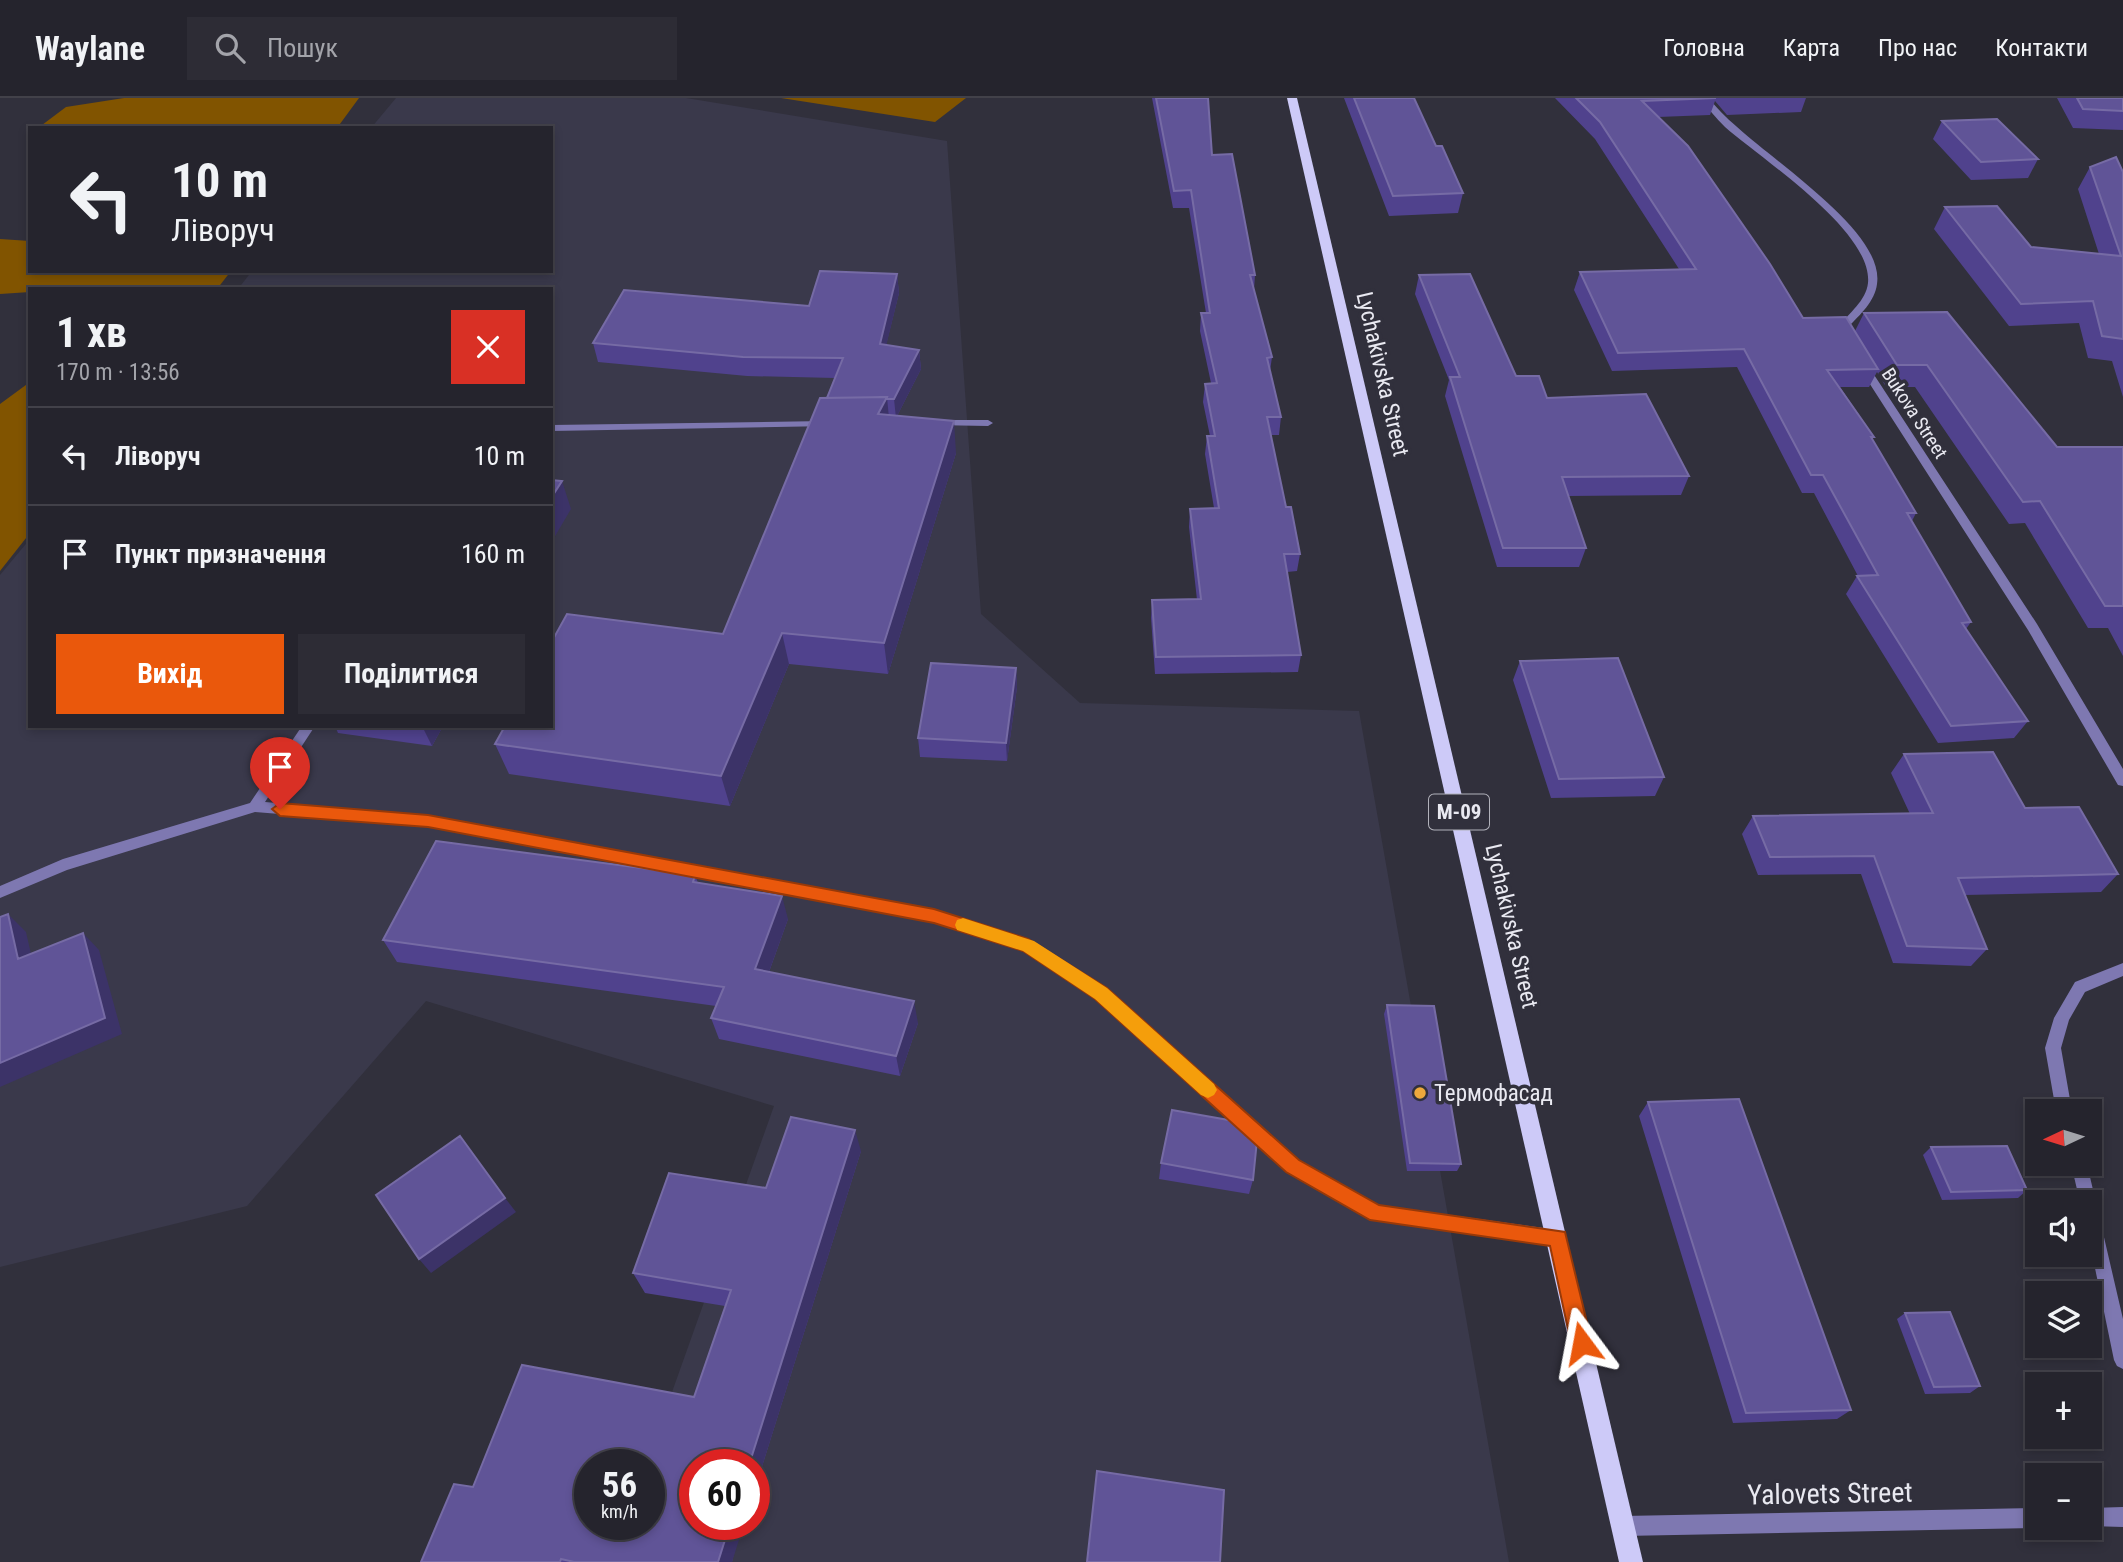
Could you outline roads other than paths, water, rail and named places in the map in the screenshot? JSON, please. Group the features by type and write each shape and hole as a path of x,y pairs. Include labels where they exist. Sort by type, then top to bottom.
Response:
{"main road":[{"name":"Lychakivska Street","path":"1292,98 1631,1562"}],"street":[{"name":"Bukova Street","path":"1705,98 1733,130 1775,161 1856,238 1870,262 1873,280 1867,299 1843,327 1847,340 2032,627 2123,782"},
{"path":"919,423 988,423"},
{"path":"553,428 836,424"},
{"path":"255,807 308,728"},
{"path":"0,892 63,865 255,807 428,821 934,916 1028,946 1101,993 1293,1166 1376,1213 1558,1238"},
{"path":"2062,1099 2053,1048 2062,1018 2080,987 2123,969"},
{"path":"2102,1264 2123,1360"},
{"path":"2102,1517 2123,1517"},
{"name":"Yalovets Street","path":"1623,1526 2025,1518"}],"place":[{"name":"Термофасад","path":"1420,1093"}]}
